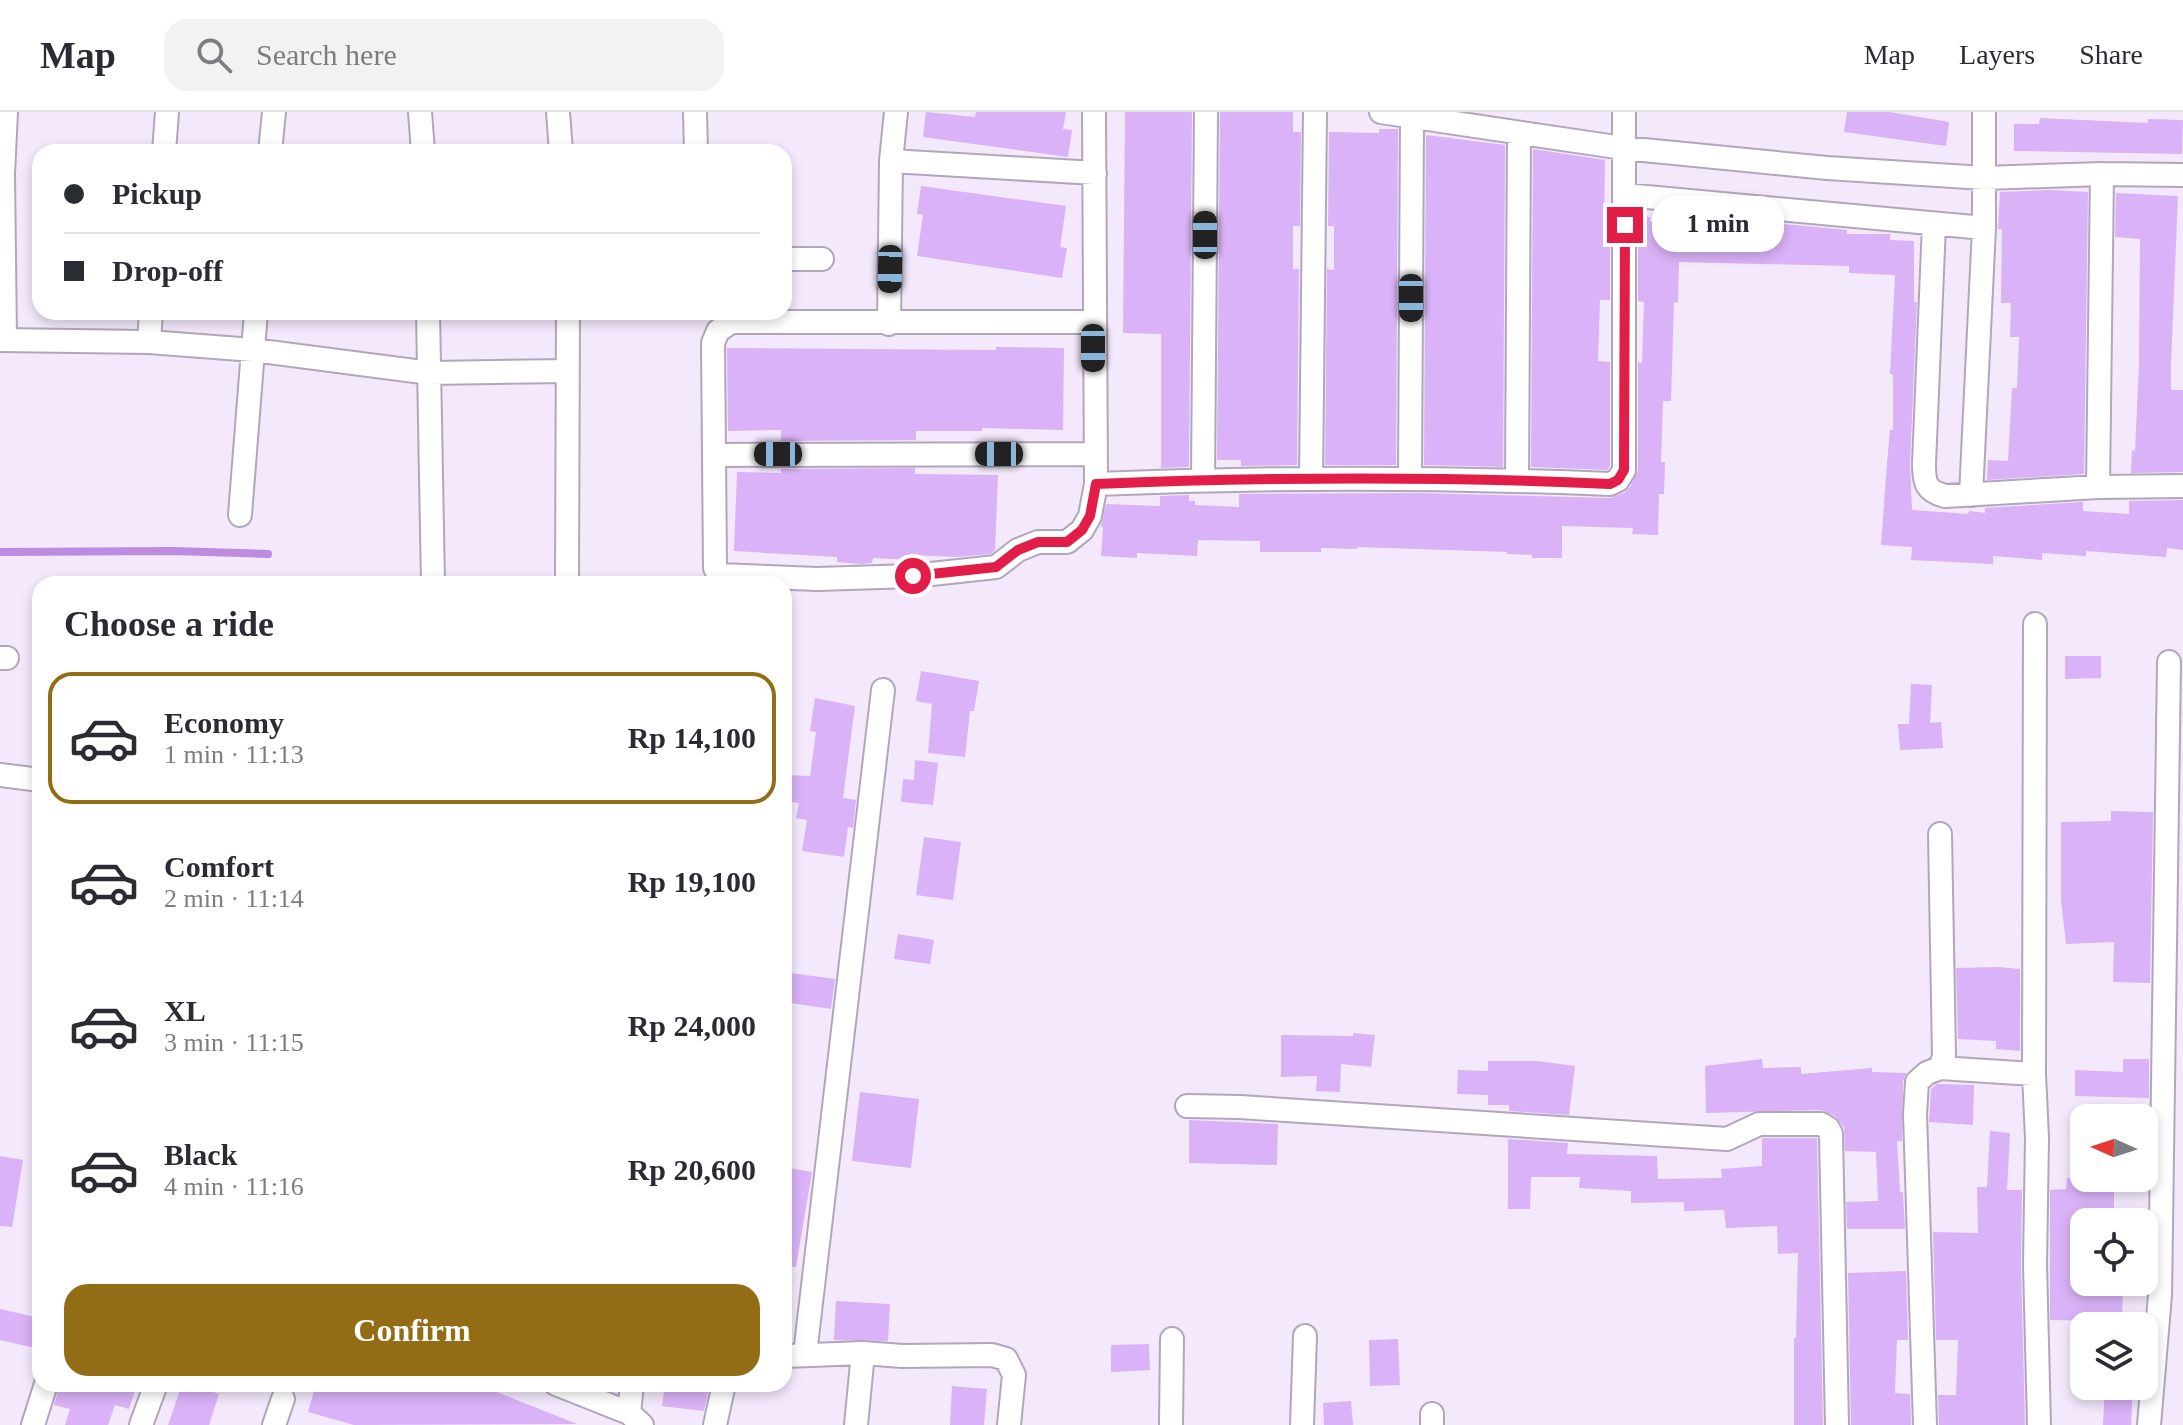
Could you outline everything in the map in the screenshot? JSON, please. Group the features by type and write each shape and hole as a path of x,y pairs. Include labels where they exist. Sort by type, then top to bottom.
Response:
{"street":[{"path":"6,112 3,340 149,342 253,350 430,373 566,371"},
{"path":"165,144 167,112"},
{"path":"271,144 274,112"},
{"path":"420,112 422,144"},
{"path":"558,112 560,144"},
{"path":"695,112 696,144"},
{"path":"889,324 891,161 896,112"},
{"path":"792,578 900,576 996,567 1018,550 1038,542 1067,542 1082,530 1090,516 1096,484 1093,454 1094,112"},
{"path":"1203,480 1206,112"},
{"path":"1311,479 1315,112"},
{"path":"1381,112 1623,148 1827,168 1984,178 2183,175"},
{"path":"1096,484 1311,479 1517,480 1610,484 1618,480 1624,470 1624,112"},
{"path":"1971,495 1984,228 1984,112"},
{"path":"1410,479 1412,117"},
{"path":"1517,480 1519,134"},
{"path":"891,161 1095,173"},
{"path":"2098,487 2102,174"},
{"path":"1625,195 1984,228"},
{"path":"1934,224 1924,478 1931,492 1945,496 2098,487 2183,486"},
{"path":"792,259 822,259"},
{"path":"149,342 150,320"},
{"path":"240,515 255,320"},
{"path":"428,320 433,576"},
{"path":"567,576 568,320"},
{"path":"724,576 719,575 715,568 713,343 718,331 731,322 1093,322"},
{"path":"715,455 1093,454"},
{"path":"2035,624 2034,1074 2039,1425"},
{"path":"2149,1425 2160,1295 2169,662"},
{"path":"883,690 795,1355 992,1355 1006,1359 1014,1375 1009,1425"},
{"path":"0,775 32,779"},
{"path":"1940,834 1944,1056 1940,1068"},
{"path":"1925,1425 1915,1114 1917,1082 1927,1073 1940,1068 2034,1074"},
{"path":"1187,1106 1727,1139 1759,1124 1821,1124 1831,1134 1837,1425"},
{"path":"1302,1425 1305,1336"},
{"path":"1171,1425 1172,1339"},
{"path":"856,1425 863,1353"},
{"path":"33,1425 43,1392"},
{"path":"141,1425 153,1392"},
{"path":"574,1392 635,1419 633,1392"},
{"path":"715,1425 722,1392"},
{"path":"274,1425 283,1399"}],"building":[{"path":"926,112 975,117 976,112 1066,112 1063,129 1072,130 1068,157 923,137"},
{"path":"1125,112 1192,112 1189,467 1161,468 1161,334 1123,333"},
{"path":"1220,112 1293,112 1293,132 1301,132 1300,226 1293,226 1293,269 1299,269 1297,465 1241,466 1241,460 1217,460"},
{"path":"1847,112 1889,112 1949,122 1946,146 1844,132"},
{"path":"2040,118 2148,123 2148,119 2183,120 2182,154 2014,151 2014,124 2039,124"},
{"path":"1379,129 1398,129 1396,465 1325,465 1327,269 1334,270 1334,226 1328,226 1329,132 1379,133"},
{"path":"1426,135 1505,145 1503,467 1424,465"},
{"path":"1533,149 1605,160 1604,216 1610,216 1610,300 1600,300 1598,361 1610,362 1610,466 1607,470 1531,467"},
{"path":"921,186 1066,206 1060,247 1067,248 1062,278 917,256 923,215 917,214"},
{"path":"2000,192 2088,192 2084,474 1987,480 1988,460 2008,461 2012,388 2017,388 2019,337 2010,337 2011,303 2001,303"},
{"path":"2116,193 2178,196 2171,390 2183,390 2183,472 2131,473 2139,363 2140,239 2115,237"},
{"path":"1638,217 1650,217 1650,222 1783,224 1847,230 1847,234 1890,234 1890,240 1914,241 1914,302 1917,302 1910,464 1912,510 1968,514 1969,511 1985,513 1985,508 2083,502 2083,511 2129,514 2129,501 2183,500 2183,550 2167,548 2166,557 2086,551 2086,556 2042,553 2042,560 1993,556 1993,564 1911,560 1912,547 1881,545 1890,430 1893,430 1893,374 1890,374 1895,275 1849,273 1849,266 1679,262 1678,303 1674,302 1671,401 1663,401 1661,462 1665,462 1664,494 1659,494 1658,535 1632,534 1633,528 1562,526 1562,558 1532,558 1532,555 1507,552 1357,547 1321,548 1321,552 1260,552 1260,541 1198,540 1197,556 1137,553 1137,558 1101,556 1101,526 1106,504 1160,506 1160,496 1189,495 1189,501 1195,501 1195,505 1239,507 1239,494 1417,493 1610,498 1624,493 1638,470 1638,362 1642,363 1644,302 1638,301"},
{"path":"996,347 1064,348 1063,430 982,428 982,431 916,431 916,440 781,441 781,430 728,431 727,348 996,350"},
{"path":"915,468 915,474 998,475 995,550 991,554 956,557 912,555 911,560 873,558 872,563 861,564 837,562 837,557 734,551 737,472"},
{"path":"2065,656 2101,656 2101,678 2065,679"},
{"path":"921,671 979,681 974,711 970,711 965,757 928,753 932,704 916,701"},
{"path":"1911,684 1932,685 1930,723 1941,722 1943,748 1900,750 1898,724 1909,724"},
{"path":"815,698 855,706 843,798 856,800 853,828 848,827 844,857 802,851 807,820 796,818 799,803 792,802 792,775 810,776 816,732 810,731"},
{"path":"915,760 938,763 933,805 901,802 903,779 914,780"},
{"path":"2111,811 2153,812 2150,983 2113,982 2114,942 2066,944 2061,900 2061,822 2111,821"},
{"path":"924,837 961,842 953,900 916,895"},
{"path":"898,934 934,940 930,964 894,959"},
{"path":"1956,968 2020,969 2020,1051 1996,1049 1996,1041 1958,1039"},
{"path":"792,973 835,979 831,1009 792,1003"},
{"path":"1353,1033 1375,1035 1371,1067 1341,1064 1340,1092 1316,1091 1317,1076 1281,1077 1281,1035 1353,1036"},
{"path":"1762,1059 1763,1068 1801,1067 1801,1074 1872,1068 1872,1072 1907,1073 1903,1081 1902,1141 1897,1141 1905,1229 1847,1229 1846,1202 1878,1201 1876,1152 1845,1151 1844,1128 1835,1116 1821,1110 1706,1113 1705,1066"},
{"path":"2123,1059 2149,1059 2149,1098 2075,1096 2075,1070 2123,1072"},
{"path":"1488,1061 1537,1061 1575,1066 1569,1115 1509,1111 1509,1105 1488,1105 1488,1095 1457,1094 1458,1070 1488,1071"},
{"path":"1937,1084 1974,1085 1973,1125 1929,1122 1931,1089"},
{"path":"860,1092 919,1099 911,1168 852,1161"},
{"path":"1189,1120 1278,1124 1277,1165 1189,1163"},
{"path":"1990,1131 2010,1133 2007,1190 2022,1190 2025,1425 1939,1425 1938,1395 1956,1395 1958,1340 1936,1340 1933,1232 1978,1233 1977,1187 1987,1187"},
{"path":"1762,1138 1817,1138 1823,1425 1794,1425 1798,1253 1778,1254 1777,1226 1726,1228 1724,1210 1684,1211 1684,1202 1631,1203 1631,1191 1579,1188 1580,1177 1531,1177 1530,1209 1508,1209 1508,1139 1568,1143 1567,1154 1657,1156 1658,1179 1722,1178 1721,1169 1762,1166"},
{"path":"0,1156 23,1160 12,1227 0,1226"},
{"path":"792,1168 812,1172 796,1267 792,1267"},
{"path":"2067,1178 2070,1178 2070,1192 2114,1192 2114,1208 2070,1208 2070,1296 2123,1296 2122,1312 2070,1312 2070,1320 2050,1320 2050,1190 2066,1189"},
{"path":"1906,1271 1908,1340 1897,1340 1895,1393 1910,1394 1911,1425 1851,1425 1848,1273"},
{"path":"836,1301 890,1304 888,1341 834,1340"},
{"path":"0,1309 32,1316 32,1347 0,1340"},
{"path":"1398,1339 1400,1385 1370,1386 1369,1340"},
{"path":"1149,1344 1150,1370 1111,1372 1111,1345"},
{"path":"952,1386 987,1389 984,1425 950,1425"},
{"path":"58,1392 134,1392 129,1409 115,1405 108,1425 65,1425 70,1409 54,1405"},
{"path":"179,1392 219,1394 209,1425 168,1425"},
{"path":"314,1392 497,1392 577,1424 354,1425 308,1412"},
{"path":"664,1392 708,1392 704,1411 662,1406"},
{"path":"2104,1400 2132,1400 2131,1425 2103,1425"},
{"path":"1351,1401 1353,1425 1324,1425 1323,1403"}],"waterway":[{"path":"0,552 268,554"}],"route":[{"path":"913,576 996,567 1018,550 1038,542 1067,542 1082,530 1090,516 1096,484 1410,479 1610,484 1618,480 1624,470 1625,225"}]}
